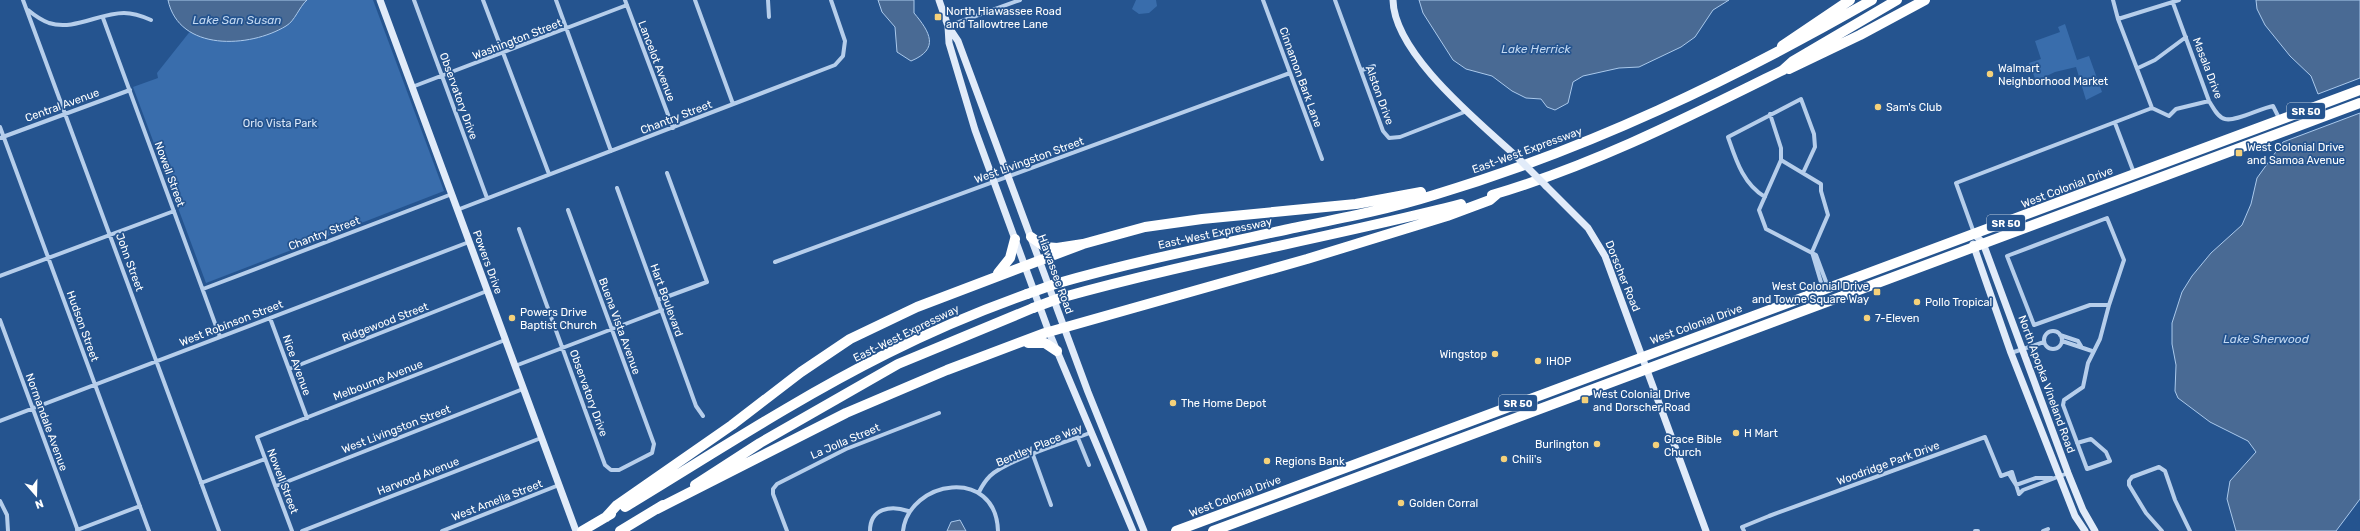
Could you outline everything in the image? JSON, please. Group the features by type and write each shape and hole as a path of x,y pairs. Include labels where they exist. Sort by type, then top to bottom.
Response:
{"highway":[{"path":"1774,54 1787,41 1850,0"},
{"name":"East-West Expressway","path":"582,531 829,384 885,354 979,312 1055,284 1105,270 1370,212 1451,189 1527,164 1625,127 1774,54 1872,0"},
{"path":"1783,70 1793,61 1897,0"},
{"path":"620,531 760,444 898,364 1033,308 1060,298 1159,272 1418,215 1497,194 1570,168 1627,145 1783,70 1827,52 1925,0"},
{"name":"West Colonial Drive","path":"1176,531 2360,90"},
{"name":"West Colonial Drive","path":"1213,531 2360,103"},
{"path":"2254,142 2262,133 2280,120"},
{"path":"2113,195 2126,185 2135,174"},
{"path":"606,517 617,505 732,425 801,372 850,339 917,307 994,276 1083,244 1145,227 1202,219 1356,204 1435,189 1451,189"},
{"path":"657,509 846,413 903,388 1049,332 1380,237 1490,200 1497,194"},
{"path":"1031,237 1045,247 1050,248 1083,244"},
{"path":"994,276 1007,264 1013,252 1015,239"},
{"path":"1831,300 1838,289 1861,276"},
{"path":"1796,313 1821,297 1826,289"},
{"path":"1018,344 1045,343 1057,352"},
{"path":"1461,425 1465,437"},
{"path":"1311,495 1314,486 1346,467"},
{"path":"1250,517 1255,511 1301,492 1305,488 1306,482"}],"street":[{"name":"John Street","path":"23,0 66,113 219,531"},
{"name":"Powers Drive","path":"380,0 574,528"},
{"name":"Observatory Drive","path":"414,0 487,198"},
{"path":"483,0 502,54 549,174"},
{"path":"556,0 611,151"},
{"name":"Lancelot Avenue","path":"625,0 673,128"},
{"path":"694,0 733,104"},
{"path":"768,0 770,17"},
{"name":"Chantry Street","path":"457,210 835,65 843,56 845,41 831,0"},
{"name":"Hiawassee Road","path":"939,0 948,26 950,43 961,86 1024,265 1057,352 1132,531"},
{"path":"948,26 1020,0"},
{"name":"Cinnamon Bark Lane","path":"1263,0 1322,159"},
{"name":"Alston Drive","path":"1336,0 1383,131 1389,138 1400,137 1468,111"},
{"name":"Dorscher Road","path":"1393,0 1394,13 1401,32 1437,81 1581,219 1599,245 1648,369 1706,531"},
{"path":"2113,0 2118,19 2152,108 2169,116 2176,109 2209,101"},
{"path":"2118,19 2174,3 2179,0"},
{"name":"Masala Drive","path":"2174,3 2209,101 2217,114 2225,119 2233,119 2273,106 2280,120"},
{"name":"Washington Street","path":"412,87 502,54 627,5"},
{"path":"27,9 39,18 57,24 104,18 127,13 151,20"},
{"name":"Nowell Street","path":"104,18 220,337"},
{"name":"Hiawassee Road","path":"948,26 958,40 1064,328 1144,531"},
{"path":"2138,68 2155,60 2186,37"},
{"path":"1362,70 1374,66"},
{"name":"West Livingston Street","path":"775,262 1290,73"},
{"name":"Central Avenue","path":"2,137 130,90"},
{"path":"1765,197 1755,191 1740,169 1728,137 1801,99 1814,134 1815,147 1803,173"},
{"path":"1978,245 1956,183 2152,108"},
{"path":"1770,114 1780,148 1781,160 1759,210 1766,229 1816,255 1826,289"},
{"path":"2115,123 2135,174"},
{"name":"Hudson Street","path":"0,127 2,137 149,531"},
{"path":"1781,160 1821,184 1821,191 1828,215 1812,252"},
{"path":"658,300 707,282 667,173"},
{"name":"Hart Boulevard","path":"617,188 696,406 703,416"},
{"name":"Chantry Street","path":"203,289 452,194"},
{"name":"Buena Vista Avenue","path":"568,210 654,448 649,455 620,470 611,470"},
{"path":"0,276 174,211"},
{"path":"2077,443 2091,439 2106,452 2110,461 2087,469 2077,443 2064,405 2064,400 2083,387 2092,351 2100,339 2109,305 2124,260 2107,218 2007,256 2034,325 2090,305 2109,305"},
{"name":"Observatory Drive","path":"519,229 606,465 611,470"},
{"name":"West Robinson Street","path":"0,421 469,242"},
{"name":"North Apopka Vineland Road","path":"1978,245 2022,349 2083,510 2095,531"},
{"name":"North Apopka Vineland Road","path":"1978,245 2011,353 2056,477 2075,516 2085,531"},
{"name":"Ridgewood Street","path":"289,369 487,291"},
{"path":"515,366 662,310"},
{"name":"Nice Avenue","path":"270,318 307,418"},
{"name":"Normandale Avenue","path":"0,320 78,531"},
{"path":"2060,335 2062,341 2059,347 2053,349 2047,347 2044,342 2045,336 2050,332 2055,332 2078,341 2081,346"},
{"name":"Melbourne Avenue","path":"257,437 505,340"},
{"path":"2062,341 2081,346 2092,351"},
{"path":"2011,353 2044,342"},
{"name":"West Livingston Street","path":"276,486 523,389"},
{"name":"La Jolla Street","path":"787,531 775,499 773,488 777,484 818,461 939,413"},
{"name":"Bentley Place Way","path":"980,492 990,476 1033,455 1090,433"},
{"name":"Nowell Street","path":"257,437 292,531"},
{"name":"Woodridge Park Drive","path":"1744,531 1742,526 1985,437 2000,476 2010,473 2019,494 2023,490 2068,473"},
{"name":"Harwood Avenue","path":"302,531 541,438"},
{"path":"1078,438 1089,465"},
{"path":"1033,455 1051,505"},
{"path":"201,483 265,459"},
{"path":"2162,531 2146,513 2129,486 2129,481 2132,477 2159,467 2165,471 2175,500 2190,531"},
{"name":"Woodridge Park Drive","path":"2016,485 2036,478 2056,477"},
{"name":"West Amelia Street","path":"442,531 559,485"},
{"path":"903,531 908,511 923,498 938,491 954,487 968,487 980,492 994,509 998,531"},
{"path":"0,501 7,515 8,531"},
{"path":"78,531 140,506"},
{"path":"870,531 874,518 880,512 896,507 908,511"},
{"path":"2043,531 2048,529"}],"green space":[{"name":"Orlo Vista Park","path":"259,0 373,0 444,191 206,283 133,87 158,78 157,73 211,5"},
{"path":"1136,0 1156,0 1157,6 1149,13 1139,14 1132,9"},
{"path":"2065,24 2077,60 2089,56 2102,92 2086,100 2076,67 2055,72 2036,81 2029,63 2041,59 2035,41 2060,32 2058,27"}],"water":[{"name":"Lake San Susan","path":"168,0 307,0 289,24 271,33 254,39 218,41 201,37 186,29 175,17"},
{"path":"878,0 914,0 914,13 928,33 929,46 926,51 911,61 897,52 895,27 882,12"},
{"name":"Lake Herrick","path":"1419,0 1729,0 1713,10 1695,37 1681,47 1639,67 1619,68 1583,76 1573,82 1568,103 1555,110 1547,107 1541,99 1526,98 1512,91 1492,76 1466,69 1453,60 1423,13"},
{"path":"2256,0 2360,0 2360,78 2318,94 2311,76 2290,56 2265,25 2257,9"},
{"name":"Lake Sherwood","path":"2360,113 2360,499 2336,531 2236,531 2227,499 2230,481 2256,452 2248,441 2210,422 2178,398 2175,391 2176,365 2172,344 2172,323 2182,292 2192,276 2211,253 2242,225 2251,204 2257,178 2283,142"},
{"path":"960,520 966,531 947,531 951,522"}],"place":[{"name":"North Hiawassee Road and Tallowtree Lane","path":"938,17"},
{"name":"Walmart Neighborhood Market","path":"1990,74"},
{"name":"Sam's Club","path":"1878,107"},
{"name":"West Colonial Drive and Samoa Avenue","path":"2239,153"},
{"name":"West Colonial Drive and Towne Square Way","path":"1877,292"},
{"name":"Pollo Tropical","path":"1917,302"},
{"name":"Powers Drive Baptist Church","path":"512,318"},
{"name":"7-Eleven","path":"1867,318"},
{"name":"Wingstop","path":"1495,354"},
{"name":"IHOP","path":"1538,361"},
{"name":"West Colonial Drive and Dorscher Road","path":"1585,400"},
{"name":"The Home Depot","path":"1173,403"},
{"name":"H Mart","path":"1736,433"},
{"name":"Burlington","path":"1597,444"},
{"name":"Grace Bible Church","path":"1656,445"},
{"name":"Chili's","path":"1504,459"},
{"name":"Regions Bank","path":"1267,461"},
{"name":"Golden Corral","path":"1401,503"}]}
